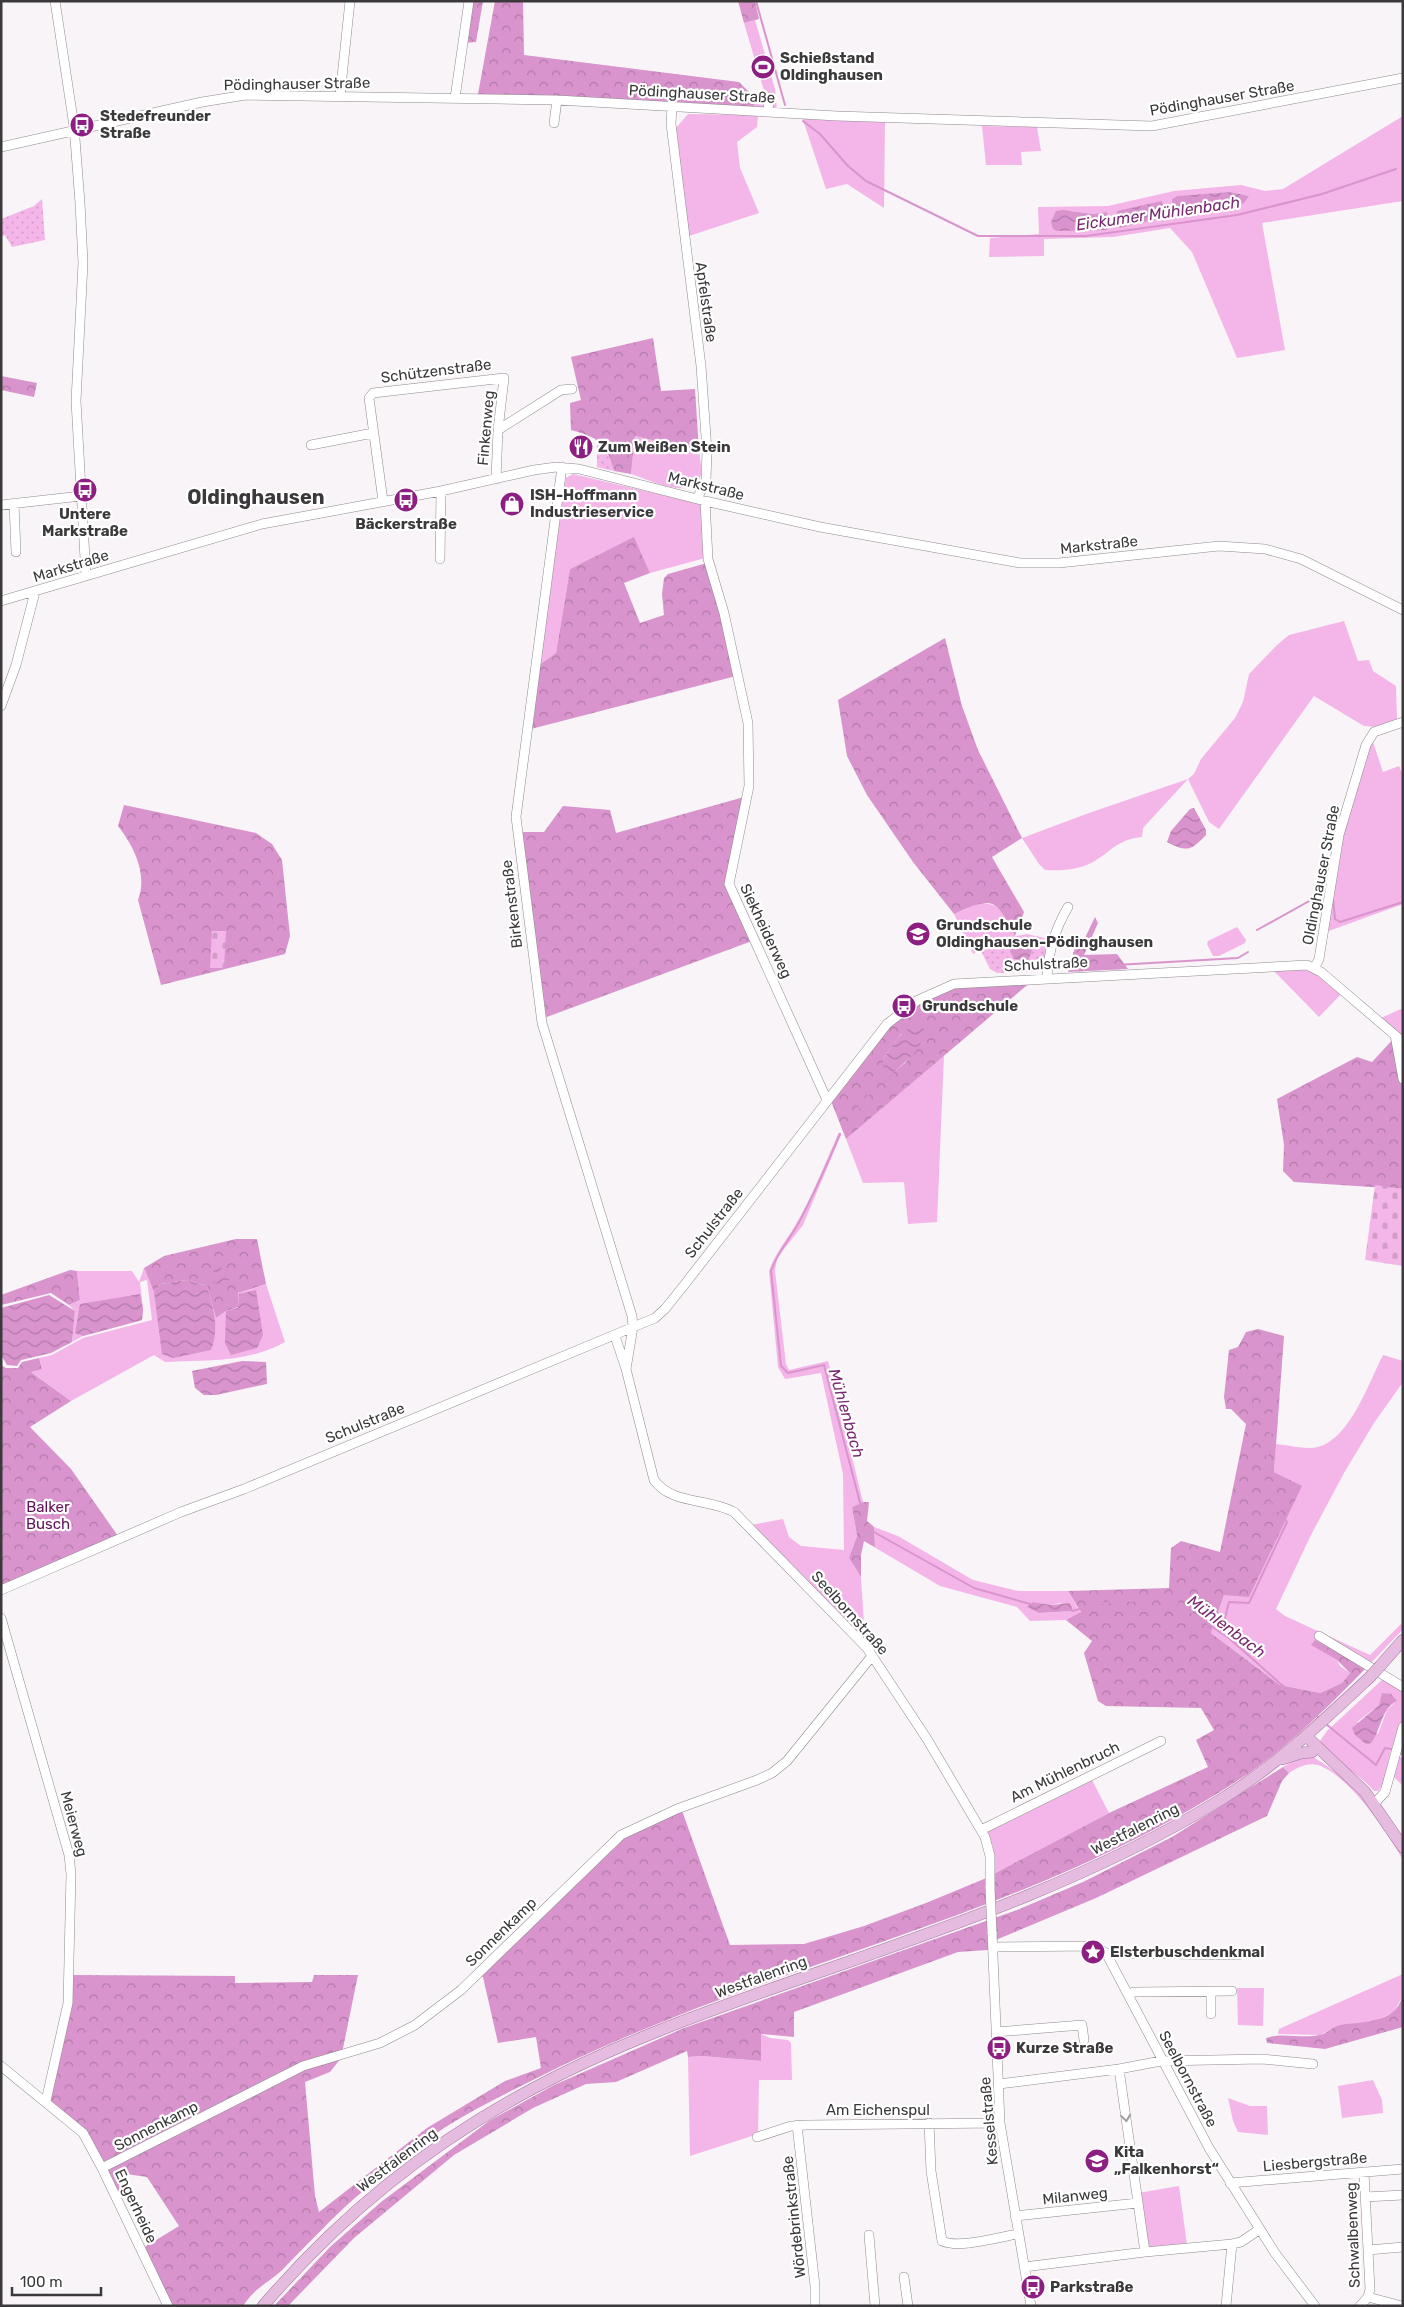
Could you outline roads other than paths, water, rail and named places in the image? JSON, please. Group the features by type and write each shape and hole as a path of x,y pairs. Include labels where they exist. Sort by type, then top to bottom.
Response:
{"main road":[{"name":"Westfalenring","path":"263,2306 310,2254 391,2180 443,2142 535,2087 651,2033 942,1929 1050,1887 1106,1862 1222,1799 1275,1761 1324,1720 1370,1677 1403,1640"},
{"path":"1303,1738 1312,1752 1337,1767"},
{"path":"1303,1738 1356,1782 1374,1804 1403,1847"},
{"path":"1275,1761 1301,1753 1312,1752"}],"street":[{"path":"55,1 73,131 83,263 76,401 86,576"},
{"path":"340,96 350,1"},
{"path":"455,98 469,1"},
{"name":"Pödinghauser Straße","path":"1,148 223,98 255,95 557,100 768,112 1152,126 1403,78"},
{"path":"768,112 769,97"},
{"path":"554,122 557,100"},
{"name":"Apfelstraße","path":"672,106 671,124 701,366 707,451 706,480 701,500"},
{"name":"Schützenstraße","path":"373,433 369,396 373,393 501,377 505,380"},
{"name":"Finkenweg","path":"496,479 498,430 505,380"},
{"path":"498,430 560,390 572,389"},
{"path":"311,446 373,433 383,501"},
{"name":"Markstraße","path":"1,601 252,526 547,468 562,467 579,469 701,500 820,527 1030,564 1059,564 1219,546 1258,548 1301,559 1403,610"},
{"name":"Birkenstraße","path":"562,467 516,817 542,1022 629,1306 633,1327"},
{"path":"440,559 441,490"},
{"path":"1,505 81,496"},
{"name":"Siekheiderweg","path":"701,500 708,559 724,613 748,723 749,786 729,884 827,1100"},
{"path":"14,503 16,552"},
{"path":"1,706 16,666 35,592"},
{"name":"Oldinghauser Straße","path":"1315,967 1319,959 1339,835 1366,745 1369,737 1379,729 1403,722"},
{"path":"1047,978 1052,942 1068,907"},
{"name":"Schulstraße","path":"1,1590 181,1512 244,1489 655,1318 665,1309 887,1024 918,1000 954,984 1293,965 1315,967"},
{"path":"1315,967 1403,1042"},
{"path":"1395,1035 1403,1079"},
{"name":"Seelbornstraße","path":"626,1370 633,1327"},
{"name":"Seelbornstraße","path":"615,1336 626,1370 654,1480 660,1489 667,1494 718,1505 734,1512 838,1616 872,1656 927,1739 988,1845 992,1932"},
{"name":"Meierweg","path":"1,1618 70,1855 68,2003 46,2101"},
{"path":"1319,1636 1403,1687"},
{"name":"Sonnenkamp","path":"102,2168 303,2066 380,2043 415,2025 461,1990 621,1835 676,1809 772,1773 787,1761 872,1656"},
{"path":"1374,1804 1385,1792 1403,1727"},
{"name":"Am Mühlenbruch","path":"981,1830 1161,1741"},
{"name":"Kesselstraße","path":"992,1932 1000,2123 1031,2306"},
{"path":"993,1947 1094,1946 1109,1957 1239,1956"},
{"name":"Seelbornstraße","path":"1109,1957 1161,2061 1230,2183 1279,2260 1315,2306"},
{"path":"1211,1991 1211,2014"},
{"path":"1129,1994 1134,1992 1232,1991"},
{"path":"996,2032 1082,2026 1084,2040"},
{"path":"999,2084 1119,2069 1161,2061 1262,2059 1313,2064"},
{"name":"Engerheide","path":"1,2066 83,2133 102,2168 168,2306"},
{"path":"1119,2069 1145,2252"},
{"name":"Am Eichenspul","path":"757,2137 797,2125 1000,2123"},
{"path":"929,2124 931,2171 942,2241 948,2243 968,2243 1018,2234"},
{"name":"Wördebrinkstraße","path":"797,2125 815,2286 815,2306"},
{"name":"Liesbergstraße","path":"1230,2183 1403,2168"},
{"name":"Schwalbenweg","path":"1364,2172 1370,2289 1368,2297"},
{"path":"1365,2196 1403,2195"},
{"name":"Milanweg","path":"1015,2216 1138,2203"},
{"path":"1024,2266 1232,2244 1241,2242 1260,2229"},
{"path":"869,2235 875,2306"},
{"path":"1226,2306 1232,2244"},
{"path":"1368,2250 1403,2247"},
{"path":"904,2277 908,2306"},
{"path":"1360,2306 1368,2297 1402,2306"}],"water":[{"path":"1231,192 1249,196 1244,203 1181,215 1173,212 1172,199 1178,196"},
{"path":"1162,201 1166,217 1120,228 1116,224 1117,211"},
{"path":"1063,210 1093,214 1107,212 1109,226 1106,230 1057,231 1053,229 1051,222 1056,211"},
{"path":"1194,808 1206,830 1206,835 1193,847 1185,849 1167,842 1171,831 1190,809"},
{"path":"1024,942 1032,950 1028,961 1014,959 1010,951 1011,944"},
{"path":"918,1025 924,1029 924,1036 918,1049 890,1076 884,1075 883,1059 906,1030"},
{"path":"218,1267 228,1269 232,1279 219,1284 213,1283 209,1275"},
{"path":"186,1280 207,1286 215,1318 214,1342 211,1350 173,1358 162,1354 154,1292 161,1284"},
{"path":"256,1290 263,1335 257,1348 231,1355 225,1343 226,1311 238,1308 239,1294"},
{"path":"140,1294 143,1309 142,1320 83,1336 75,1333 80,1304"},
{"path":"49,1295 75,1311 72,1342 51,1353 21,1360 17,1366 7,1365 1,1355 1,1308"},
{"path":"242,1361 266,1362 267,1384 216,1395 204,1395 195,1388 192,1371"},
{"path":"1033,1602 1052,1605 1070,1603 1073,1611 1039,1613 1027,1607"},
{"path":"1382,1693 1391,1694 1397,1701 1384,1714 1371,1743 1366,1744 1355,1735 1352,1728 1379,1705"}],"waterway":[{"name":"Eickumer Mühlenbach","path":"756,1 785,105"},
{"name":"Eickumer Mühlenbach","path":"803,121 820,134 848,166 866,181 978,236 1086,236 1237,215 1322,194 1396,169"},
{"path":"1257,930 1320,895 1321,901"},
{"path":"1333,899 1335,919 1340,922 1403,902"},
{"name":"Mühlenbach","path":"1074,953 1081,967 1238,958 1248,952"},
{"name":"Mühlenbach","path":"921,1028 930,1012 945,1001 973,994 1001,991 1005,985"},
{"name":"Mühlenbach","path":"843,1129 885,1073"},
{"name":"Mühlenbach","path":"840,1134 798,1224 776,1258 771,1271 781,1366 788,1373 824,1365 864,1518"},
{"path":"1221,1633 1229,1602 1249,1603 1287,1522 1266,1492 1264,1480 1277,1387 1276,1355"},
{"name":"Mühlenbach","path":"872,1531 974,1588 1030,1604"},
{"name":"Mühlenbach","path":"1072,1611 1103,1603 1164,1598 1179,1604 1230,1639 1319,1718"},
{"name":"Mühlenbach","path":"1326,1724 1376,1765 1385,1748 1391,1749"}],"place":[{"name":"Schießstand Oldinghausen","path":"763,67"},
{"name":"Stedefreunder Straße","path":"82,125"},
{"name":"Zum Weißen Stein","path":"581,447"},
{"name":"Untere Markstraße","path":"85,490"},
{"name":"Bäckerstraße","path":"406,500"},
{"name":"ISH-Hoffmann Industrieservice","path":"512,504"},
{"name":"Grundschule Oldinghausen-Pödinghausen","path":"918,934"},
{"name":"Grundschule","path":"904,1006"},
{"name":"Elsterbuschdenkmal","path":"1093,1952"},
{"name":"Kurze Straße","path":"999,2048"},
{"name":"Kita „Falkenhorst“","path":"1097,2161"},
{"name":"Parkstraße","path":"1033,2287"}],"district":[{"name":"Oldinghausen","path":"256,497"}],"park label":[{"name":"Balker Busch","path":"48,1516"}]}
